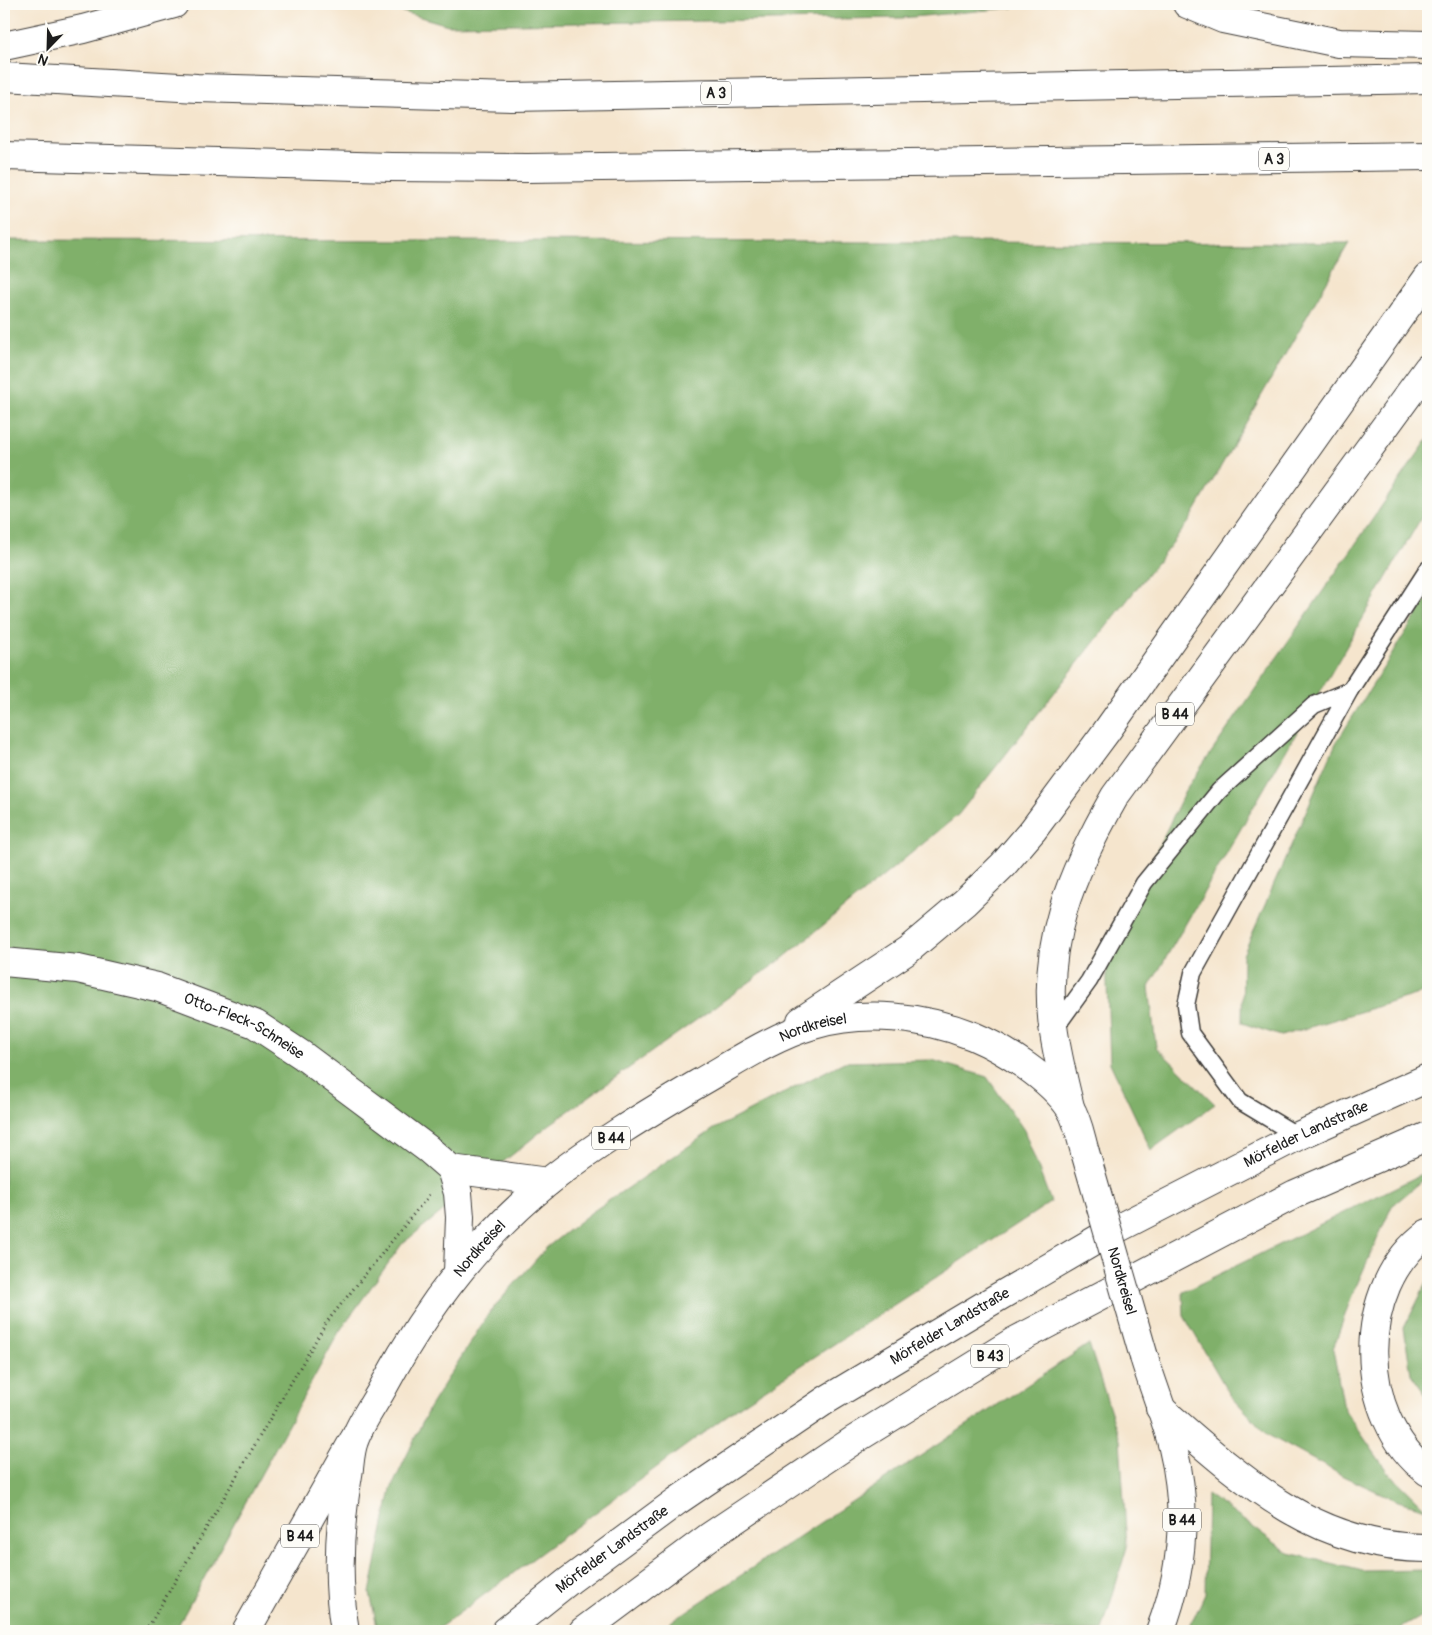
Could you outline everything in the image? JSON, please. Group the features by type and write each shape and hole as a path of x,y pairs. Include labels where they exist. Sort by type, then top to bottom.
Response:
{"main road":[{"path":"4,46 174,4"},
{"path":"1187,4 1223,19 1339,43 1428,45"},
{"name":"A 3","path":"4,77 197,88 512,97 1428,79"},
{"name":"A 3","path":"4,156 392,167 517,168 1428,156"},
{"name":"B 44","path":"782,1036 806,1017 908,950 965,902 1003,865 1033,830 1106,732 1428,277"},
{"name":"B 44","path":"1070,1109 1053,1032 1052,971 1055,937 1074,875 1090,840 1115,796 1428,368"},
{"name":"Otto-Fleck-Schneise","path":"4,962 78,969 157,987 255,1024 353,1093 450,1169"},
{"name":"Nordkreisel","path":"345,1631 341,1606 339,1532 353,1441 396,1362 428,1313 458,1272 484,1242 548,1182 676,1097 782,1036 815,1024 850,1018 886,1016 921,1020 988,1042 1019,1061 1046,1083 1070,1109 1085,1152 1144,1357 1173,1447 1179,1478 1182,1527 1178,1568 1169,1607 1160,1631"},
{"name":"Mörfelder Landstraße","path":"506,1631 570,1580 677,1501 826,1400 1103,1236 1298,1136 1428,1078"},
{"name":"B 43","path":"583,1631 708,1537 854,1440 1012,1342 1295,1194 1428,1136"},
{"path":"458,1272 460,1216 458,1193 450,1169 548,1182"},
{"path":"1428,1233 1411,1246 1400,1261 1382,1298 1375,1331 1373,1366 1380,1402 1392,1431 1428,1472"},
{"path":"1160,1408 1264,1496 1293,1512 1326,1528 1360,1539 1393,1546 1428,1548"},
{"name":"B 44","path":"246,1631 353,1441"}],"lane":[{"path":"1298,1136 1240,1101 1190,1033 1186,1005 1193,973 1350,690 1428,569"},
{"path":"1053,1032 1090,981 1144,883 1219,792 1314,705 1350,690"}],"path":[{"path":"146,1631 326,1323 450,1169"}],"green space":[{"path":"375,4 1052,4 902,18 448,25"},
{"path":"4,240 1349,243 1189,522 958,815 782,959 549,1125 402,1244 339,1332 175,1631 4,1631"},
{"path":"1428,439 1428,506 1149,987 1156,1047 1215,1104 1151,1150 1110,1063 1106,958 1186,789"},
{"path":"1428,597 1428,991 1281,1036 1242,1023 1243,955 1336,743"},
{"path":"932,1060 987,1077 1024,1130 1051,1202 741,1405 435,1631 378,1631 370,1593 391,1489 429,1408 489,1313 546,1248 589,1214 714,1129 844,1062"},
{"path":"1428,1171 1428,1176 1392,1206 1351,1298 1333,1349 1344,1409 1387,1471 1426,1509 1398,1501 1345,1477 1268,1435 1230,1395 1184,1316 1183,1292"},
{"path":"1428,1280 1428,1398 1411,1374 1404,1328"},
{"path":"1089,1344 1120,1440 1127,1547 1102,1631 657,1631"},
{"path":"1207,1494 1289,1553 1363,1571 1428,1570 1428,1613 1396,1631 1188,1631 1205,1594"}]}
